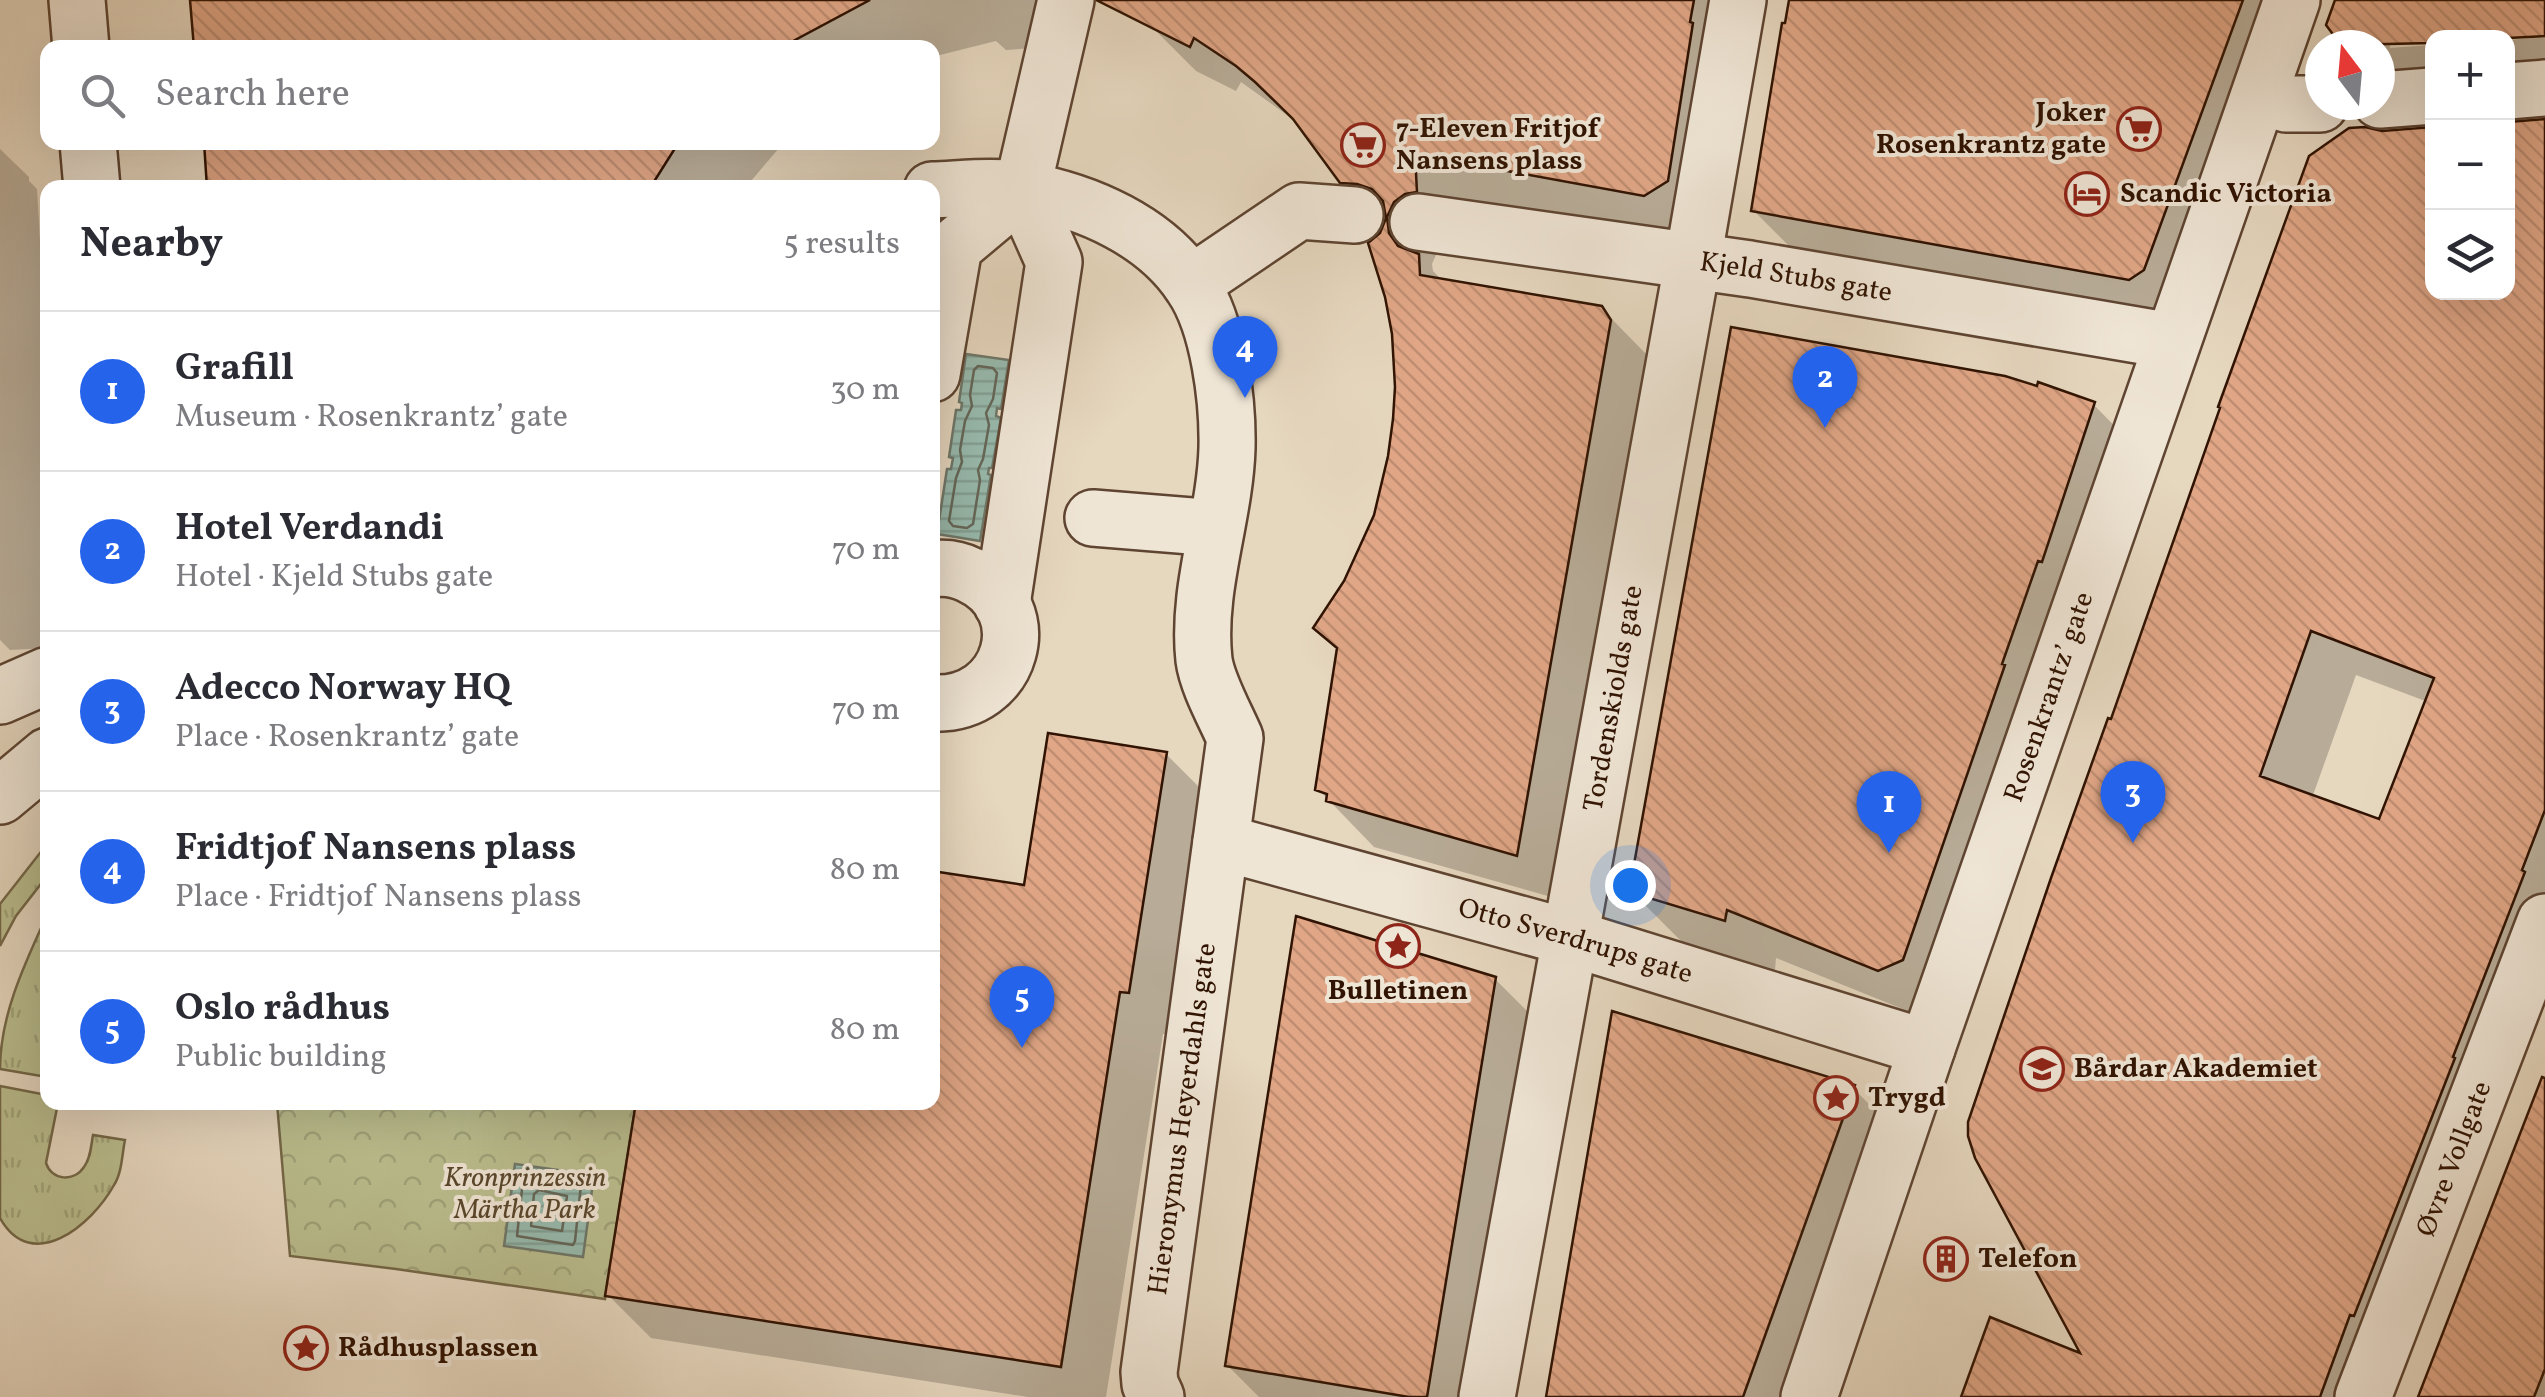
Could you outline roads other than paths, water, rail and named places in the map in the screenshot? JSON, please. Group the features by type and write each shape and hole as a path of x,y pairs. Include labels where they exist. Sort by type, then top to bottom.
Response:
{"street":[{"path":"77,0 80,40"},
{"path":"940,328 954,247 1022,190 1066,0"},
{"name":"Tordenskiolds gate","path":"1487,1397 1738,0"},
{"name":"Rosenkrantz’ gate","path":"1809,1397 2292,0"},
{"path":"2515,90 2545,88"},
{"path":"2260,95 2286,104 2305,104"},
{"path":"2395,99 2425,97"},
{"path":"89,150 91,180"},
{"path":"940,190 1022,190 1076,204 1120,222 1168,256 1199,297 1226,391 1227,450 1216,528 1093,518"},
{"path":"1002,604 1054,262 1022,190"},
{"path":"1191,284 1298,211 1355,215"},
{"name":"Kjeld Stubs gate","path":"1418,222 1693,260 2172,341"},
{"name":"Hieronymus Heyerdahls gate","path":"1155,1396 1149,1372 1235,738 1205,665 1202,629 1216,528"},
{"path":"940,568 961,571 994,592 1006,610 1010,630 1009,651 1001,671 988,687 970,698 940,703"},
{"path":"0,696 40,678"},
{"path":"0,796 40,763"},
{"name":"Otto Sverdrups gate","path":"1220,842 1571,938 1927,1048"},
{"name":"Øvre Vollgate","path":"2363,1397 2545,922"}],"water":[{"path":"966,354 1009,360 1001,409 997,408 996,416 1001,418 989,468 980,541 940,534 947,469 951,469 953,458 949,457 956,410 961,410"},
{"path":"515,1164 594,1175 583,1257 504,1246"}],"place":[{"name":"Joker Rosenkrantz gate","path":"2139,129"},
{"name":"7-Eleven Fritjof Nansens plass","path":"1363,145"},
{"name":"Scandic Victoria","path":"2087,194"},
{"name":"Fridtjof Nansens plass","path":"1245,398"},
{"name":"Hotel Verdandi","path":"1825,428"},
{"name":"Adecco Norway HQ","path":"2133,843"},
{"name":"Grafill","path":"1889,853"},
{"name":"Bulletinen","path":"1398,946"},
{"name":"Oslo rådhus","path":"1022,1048"},
{"name":"Bårdar Akademiet","path":"2042,1069"},
{"name":"Trygd","path":"1836,1098"},
{"name":"Telefon","path":"1946,1259"},
{"name":"Rådhusplassen","path":"306,1348"}],"park label":[{"name":"Kronprinzessin Märtha Park","path":"525,1194"}]}
